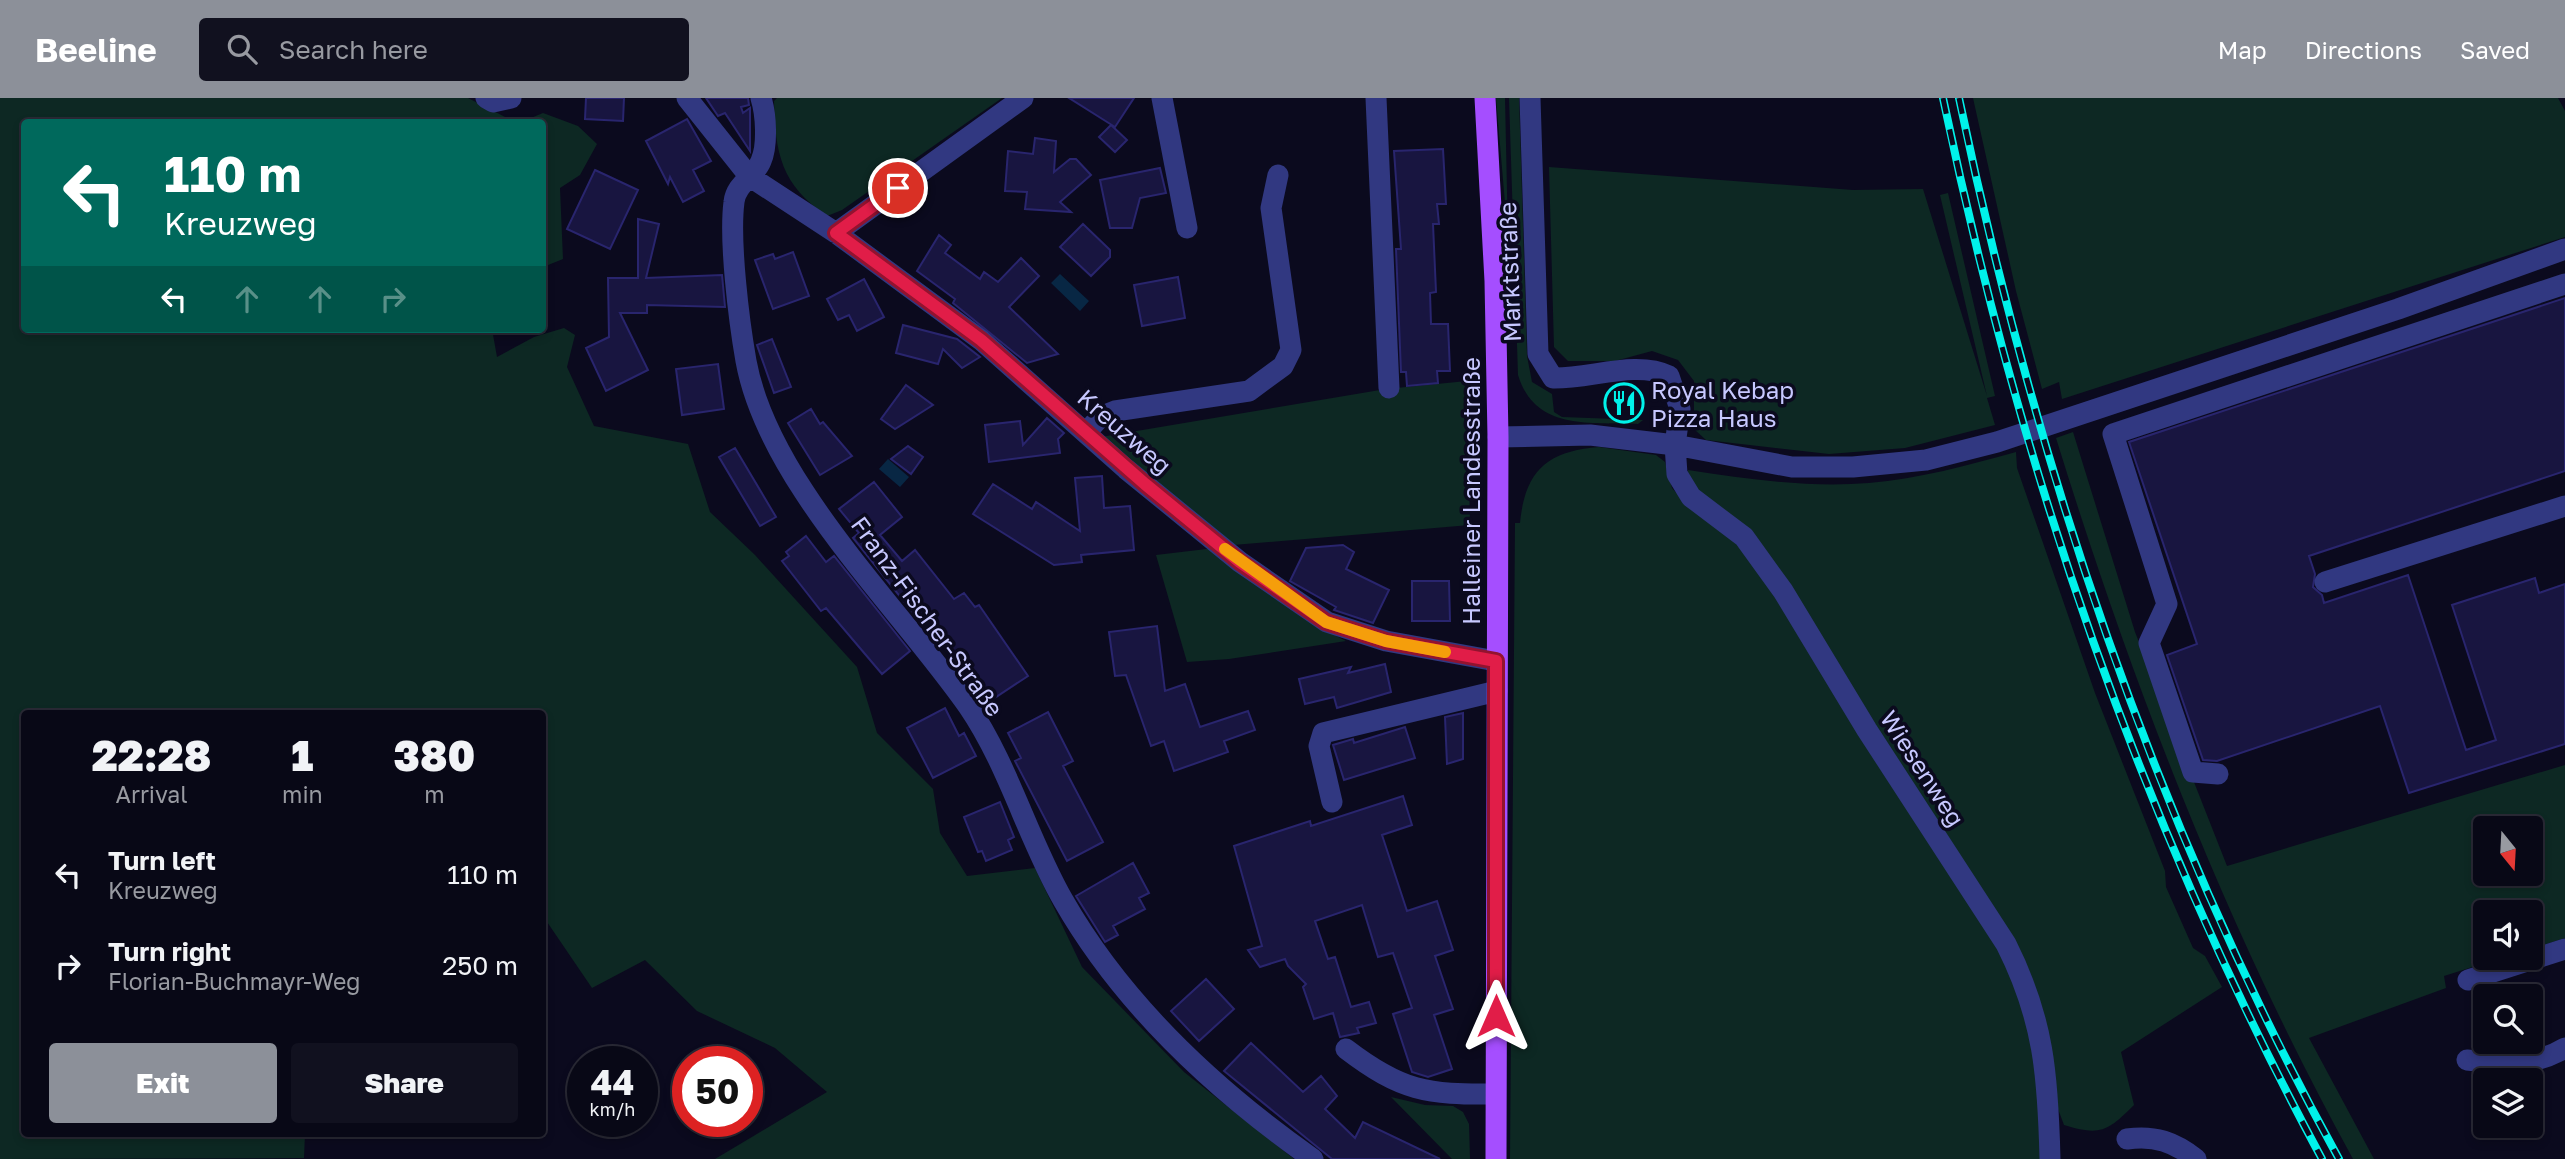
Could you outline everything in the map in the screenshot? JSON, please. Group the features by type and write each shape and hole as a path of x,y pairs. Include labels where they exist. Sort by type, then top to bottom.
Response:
{"main road":[{"name":"Halleiner Landesstraße","path":"1485,98 1495,281 1499,437 1496,1159"}],"street":[{"path":"486,98 493,102 511,98"},
{"name":"Kreuzweg","path":"687,98 749,176 836,233 981,340 1086,433 1240,562 1326,622 1386,641 1496,661"},
{"name":"Franz-Fischer-Straße","path":"761,98 764,119 761,162 736,191 733,206 736,269 746,363 772,439 815,507 970,709 1062,899 1100,958 1177,1047 1251,1115 1313,1159"},
{"path":"836,233 1023,98"},
{"path":"1162,98 1187,228"},
{"path":"1377,98 1390,388"},
{"name":"Marktstraße","path":"1530,98 1538,354 1553,377 1578,379 1654,369 1669,376 1680,409 1675,445"},
{"path":"1086,433 1100,417 1115,411 1249,391 1283,366 1291,350 1271,208 1278,175"},
{"path":"1499,437 1590,435 1675,445 1792,467 1853,467 1926,460 1997,442 2398,309 2565,249"},
{"path":"2218,774 2193,772 2149,643 2167,604 2113,434 2565,284"},
{"name":"Wiesenweg","path":"1675,445 1677,474 1690,497 1744,537 1783,591 1867,730 2006,944 2025,982 2038,1023 2047,1072 2050,1159"},
{"path":"2325,582 2565,506"},
{"path":"1332,802 1319,746 1323,733 1497,691"},
{"path":"2468,980 2565,949"},
{"path":"2467,1060 2502,1064 2530,1062 2543,1060 2565,1048"},
{"path":"1346,1049 1368,1066 1406,1087 1454,1095 1495,1094"},
{"path":"2127,1139 2152,1137 2179,1145 2196,1159"}],"green space":[{"path":"0,98 468,98 509,119 21,119 21,333 493,333 497,357 534,337 564,328 575,335 567,367 594,426 688,444 710,512 755,555 857,667 877,733 933,789 940,833 967,876 1035,868 1082,967 1184,1072 1294,1159 715,1159 752,1137 763,1137 763,1130 827,1092 775,1048 697,1011 645,960 592,988 546,920 546,710 21,710 21,1137 305,1137 304,1158 0,1159"},
{"path":"777,98 1002,98 842,210 827,216 799,192 784,166 776,137 774,101"},
{"path":"1496,98 1505,98 1508,238"},
{"path":"1509,98 1519,98 1527,356 1532,382 1552,394 1554,412 1562,417 1643,420 1638,424 1583,422 1551,415 1537,406 1526,393 1518,375"},
{"path":"1973,98 2558,98 2565,111 2565,237 2062,399 2059,382 2042,389 2016,291"},
{"path":"543,113 578,126 597,144 580,175 560,188 563,259 546,266 546,119 528,119"},
{"path":"1549,167 1853,190 1923,189 1987,396 1940,195 1948,193 1995,396 1987,398 1995,425 1905,448 1829,454 1706,440 1694,429 1694,381 1678,360 1652,351 1615,361 1568,361 1554,347"},
{"path":"1467,381 1470,525 1233,545 1101,437 1386,389"},
{"path":"2073,432 2135,632 2227,866 2565,765 2565,938 2543,945 2543,900 2473,900 2473,967 2444,976 2446,988 2309,1038 2374,1159 2353,1159 2264,985 2186,806 2117,624 2056,438"},
{"path":"1599,447 1656,455 1665,462 1672,488 1689,507 1724,531 1753,561 1995,939 2034,1032 2041,1159 1510,1159 1515,523 1520,523 1527,489 1542,467 1566,453"},
{"path":"2016,452 2017,468 2095,693 2165,871 2166,887 2193,948 2205,956 2222,987 2121,1052 2134,1105 2117,1121 2095,1131 2064,1125 2055,1101 2043,1014 1755,543 1688,483 1688,470 1801,483 1869,483 1925,475"},
{"path":"1215,548 1277,599 1346,641 1229,659 1187,662 1156,555"},
{"path":"1391,1097 1425,1105 1453,1106 1463,1112 1469,1124 1470,1159 1452,1159"}],"water":[{"path":"1060,274 1089,301 1080,311 1051,283"},
{"path":"888,459 909,477 900,487 879,469"}],"building":[{"path":"586,98 624,98 623,121 585,119"},
{"path":"706,98 748,98 749,105 741,107 743,113 750,108 750,151 725,113 718,116"},
{"path":"1069,98 1134,98 1115,127"},
{"path":"687,119 711,161 693,170 704,191 683,202 670,177 668,184 646,141"},
{"path":"1111,125 1127,140 1115,152 1099,137"},
{"path":"1035,138 1056,141 1054,172 1070,159 1076,159 1091,175 1060,202 1071,212 1025,209 1027,192 1005,191 1008,151 1033,154"},
{"path":"1443,149 1446,204 1437,204 1439,224 1433,224 1436,292 1430,293 1431,324 1448,324 1450,371 1437,371 1438,383 1407,386 1406,372 1401,372 1396,249 1401,249 1394,151"},
{"path":"1160,168 1166,193 1140,198 1132,228 1110,228 1100,180"},
{"path":"595,170 638,190 610,249 567,229"},
{"path":"638,219 659,224 646,278 722,275 725,307 647,305 647,313 620,313 648,370 606,391 586,348 609,337 608,278 638,278"},
{"path":"1083,224 1110,250 1110,257 1091,276 1060,247"},
{"path":"939,235 951,245 945,253 980,279 984,272 998,282 1021,258 1039,276 1009,307 1058,354 1027,363 953,303 955,299 917,271"},
{"path":"793,252 809,296 773,309 755,260 773,254 775,259"},
{"path":"1178,277 1185,318 1142,326 1134,285"},
{"path":"864,279 884,317 857,331 849,315 838,320 827,299"},
{"path":"2565,298 2565,471 2309,556 2315,574 2313,587 2322,595 2324,603 2408,575 2466,750 2496,740 2452,605 2535,578 2539,593 2565,584 2565,744 2409,793 2380,706 2217,761 2203,760 2167,655 2197,644 2129,442"},
{"path":"903,325 957,339 980,357 962,368 943,349 938,364 896,353"},
{"path":"772,339 791,387 774,393 757,345"},
{"path":"718,364 724,409 682,415 676,369"},
{"path":"906,385 933,405 895,429 881,419"},
{"name":"Royal Kebap Pizza Haus","path":"1633,389 1637,413 1615,417 1611,393"},
{"path":"811,409 820,424 823,422 852,456 820,475 788,423"},
{"path":"1047,418 1064,433 1058,439 1060,453 989,462 985,425 1020,421 1023,445"},
{"path":"908,446 923,457 911,474 891,459"},
{"path":"735,448 776,517 760,526 719,457"},
{"path":"1102,476 1104,508 1130,506 1134,550 1081,555 1082,562 1054,565 973,514 993,484 1032,509 1036,502 1080,531 1075,478"},
{"path":"874,482 902,517 880,535 902,561 915,550 954,599 964,593 975,607 979,605 1028,676 993,699 968,662 959,670 935,633 930,634 853,538 859,533 839,509"},
{"path":"806,536 826,562 834,556 910,651 882,674 826,608 821,611 782,561 789,556 786,552"},
{"path":"1343,545 1354,552 1346,569 1389,590 1373,623 1334,610 1336,607 1290,581 1306,548"},
{"path":"1412,581 1449,581 1450,621 1412,621"},
{"path":"1157,626 1165,691 1185,684 1200,727 1248,711 1255,730 1224,741 1228,752 1174,771 1164,741 1151,746 1126,675 1115,676 1109,632"},
{"path":"1385,664 1391,692 1337,708 1334,697 1305,704 1299,679 1351,667 1348,673"},
{"path":"945,708 959,736 964,733 976,756 933,778 907,728"},
{"path":"1048,712 1073,761 1063,766 1103,842 1067,861 1015,761 1021,758 1008,733"},
{"path":"1463,713 1463,759 1447,764 1445,717"},
{"path":"1405,727 1415,758 1344,780 1333,745 1353,739 1354,743"},
{"path":"1403,796 1412,825 1382,835 1407,911 1437,901 1453,950 1435,956 1453,1009 1434,1015 1452,1069 1428,1077 1412,1072 1393,1014 1412,1008 1393,953 1378,957 1362,905 1315,921 1328,959 1335,957 1351,1007 1369,1002 1376,1023 1357,1028 1359,1033 1340,1037 1333,1013 1314,1019 1303,987 1306,984 1288,966 1285,959 1260,967 1248,950 1262,946 1234,846 1310,821 1311,826"},
{"path":"1000,802 1014,837 1008,840 1012,850 986,861 982,851 978,852 964,817"},
{"path":"1133,863 1149,893 1139,898 1145,909 1113,926 1118,935 1105,942 1076,896"},
{"path":"1206,979 1234,1009 1199,1041 1171,1011"},
{"path":"1251,1043 1303,1092 1321,1076 1337,1096 1325,1109 1355,1138 1363,1122 1440,1159 1332,1159 1224,1071"}],"railway":[{"path":"1943,98 1974,237 2010,374 2049,509 2094,642 2143,774 2197,903 2257,1032 2322,1159"},
{"path":"1959,98 2025,373 2065,509 2109,643 2159,775 2213,905 2273,1033 2339,1159"}],"slow traffic":[{"path":"1225,549 1326,622 1386,641 1445,652"}],"place":[{"name":"Royal Kebap Pizza Haus","path":"1624,403"}],"route":[{"path":"898,188 836,233 981,340 1115,459 1240,562 1326,622 1386,641 1496,661 1496,1016"}]}
